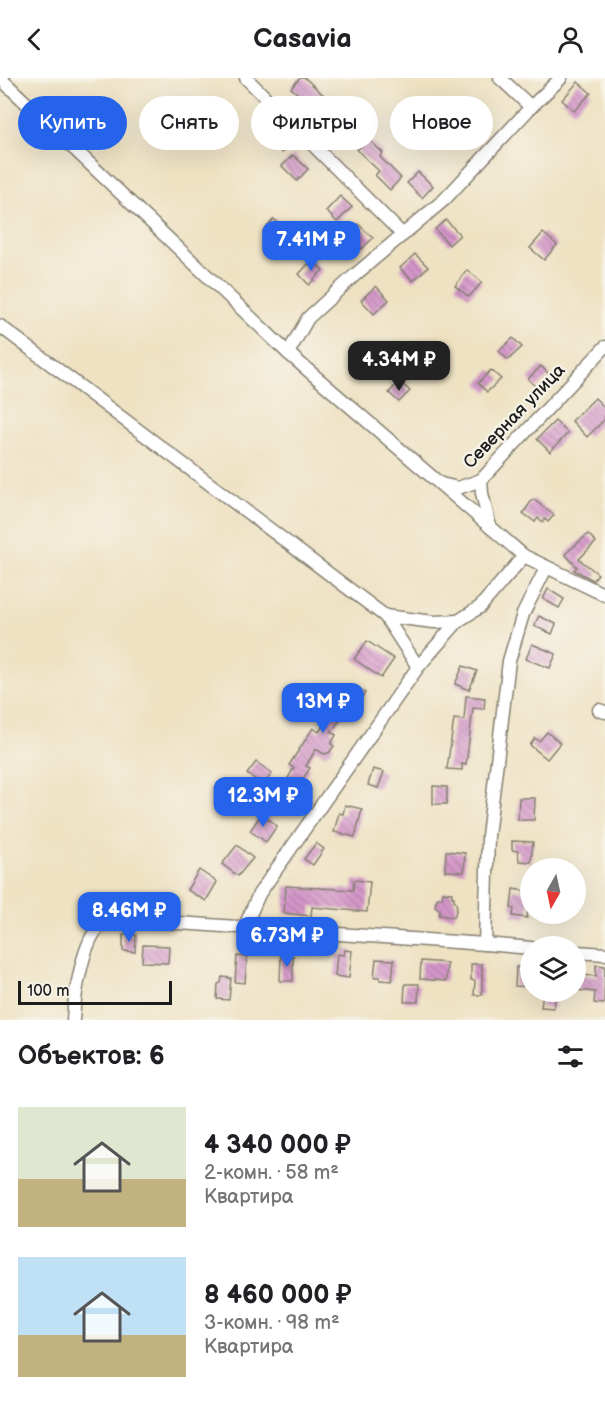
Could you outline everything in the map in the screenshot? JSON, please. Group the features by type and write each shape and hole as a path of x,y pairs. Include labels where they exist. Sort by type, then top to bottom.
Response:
{"street":[{"path":"0,78 288,353 490,527 524,556 605,595"},
{"path":"246,78 403,235"},
{"path":"500,78 531,107"},
{"path":"288,353 308,318 445,199 561,78"},
{"path":"0,326 385,616 418,667"},
{"name":"Северная улица","path":"440,484 458,488 482,480 605,347"},
{"path":"482,480 482,493 490,527"},
{"path":"245,927 259,894 418,667 458,621 480,607 524,556"},
{"path":"485,944 488,836 509,661 523,614 546,568"},
{"path":"385,616 434,622 458,621"},
{"path":"73,1020 80,969 88,945 102,925 120,919 520,947"},
{"path":"586,953 605,954"}],"building":[{"path":"300,78 305,78 325,96 300,96 291,88"},
{"path":"578,82 591,93 574,111 562,100"},
{"path":"378,148 383,153 380,157 401,178 390,190 375,175 379,171 357,150"},
{"path":"293,155 308,169 297,181 282,166"},
{"path":"418,172 433,186 422,198 407,183"},
{"path":"340,196 352,207 337,222 326,211"},
{"path":"274,219 290,233 279,245 263,231"},
{"path":"446,220 460,235 449,245 435,229"},
{"path":"358,224 373,238 362,249 347,235"},
{"path":"543,233 557,245 544,260 530,248"},
{"path":"415,254 428,267 413,281 400,268"},
{"path":"312,260 323,270 309,285 299,274"},
{"path":"467,270 482,282 469,297 455,286"},
{"path":"376,286 389,300 374,314 361,300"},
{"path":"513,338 522,347 508,360 499,351"},
{"path":"541,366 550,375 537,388 528,379"},
{"path":"491,370 501,379 487,392 478,383"},
{"path":"399,381 410,391 399,402 389,393"},
{"path":"595,398 605,408 605,419 587,437 572,421"},
{"path":"555,421 568,433 550,452 537,439"},
{"path":"533,499 554,515 548,522 545,519 543,522 538,518 535,522 523,513"},
{"path":"588,534 596,542 579,559 598,574 593,580 574,570 577,567 565,554"},
{"path":"548,589 564,599 559,608 543,599"},
{"path":"539,616 556,624 552,634 534,626"},
{"path":"367,641 394,659 381,678 354,659"},
{"path":"532,644 556,654 550,668 526,659"},
{"path":"463,666 477,671 469,690 455,684"},
{"path":"355,686 365,693 346,718 343,716 331,732 336,735 331,744 334,746 329,753 324,754 316,749 306,766 310,768 299,785 288,778 294,768 289,765 313,728 319,732 329,717 324,714 327,710 322,707 327,699 332,703 336,697 344,702"},
{"path":"466,696 485,698 484,709 473,708 466,765 462,764 462,770 447,769 454,719 464,720"},
{"path":"547,732 560,743 547,759 530,745 535,738 539,741"},
{"path":"256,762 272,773 264,785 247,774"},
{"path":"373,769 384,772 378,788 368,785"},
{"path":"433,786 447,787 447,804 433,804"},
{"path":"519,798 535,798 534,820 518,820"},
{"path":"345,805 362,809 355,837 334,832 339,813 343,814"},
{"path":"261,814 277,826 266,842 250,831"},
{"path":"512,841 533,842 531,858 520,858 519,861 518,851 512,850"},
{"path":"316,843 324,849 313,865 304,859"},
{"path":"237,845 253,858 238,876 222,864"},
{"path":"446,851 465,853 464,872 445,871"},
{"path":"199,870 217,882 206,901 187,890"},
{"path":"354,880 370,882 367,912 312,907 311,916 284,913 286,886 353,890"},
{"path":"513,889 520,890 520,917 513,916 514,909 511,908"},
{"path":"443,892 452,893 454,897 457,908 454,917 439,915 440,910 435,906 438,898 442,898"},
{"path":"123,935 136,935 135,952 123,951"},
{"path":"143,945 169,946 168,963 142,962"},
{"path":"345,950 352,951 349,978 335,976 337,954 344,955"},
{"path":"281,955 293,956 293,981 280,981"},
{"path":"237,956 247,957 245,983 235,982"},
{"path":"376,959 394,960 392,981 374,977"},
{"path":"421,961 447,963 446,981 420,979"},
{"path":"471,964 482,964 482,995 474,995 475,981 471,980"},
{"path":"596,965 605,966 604,1004 594,1003 595,992 586,991 586,976 596,976"},
{"path":"516,967 520,967 520,986 515,986"},
{"path":"222,977 231,978 229,1000 217,999 218,984 221,983"},
{"path":"405,984 419,984 418,1002 404,1002"},
{"path":"542,1002 555,1002 554,1008 541,1007"}]}
